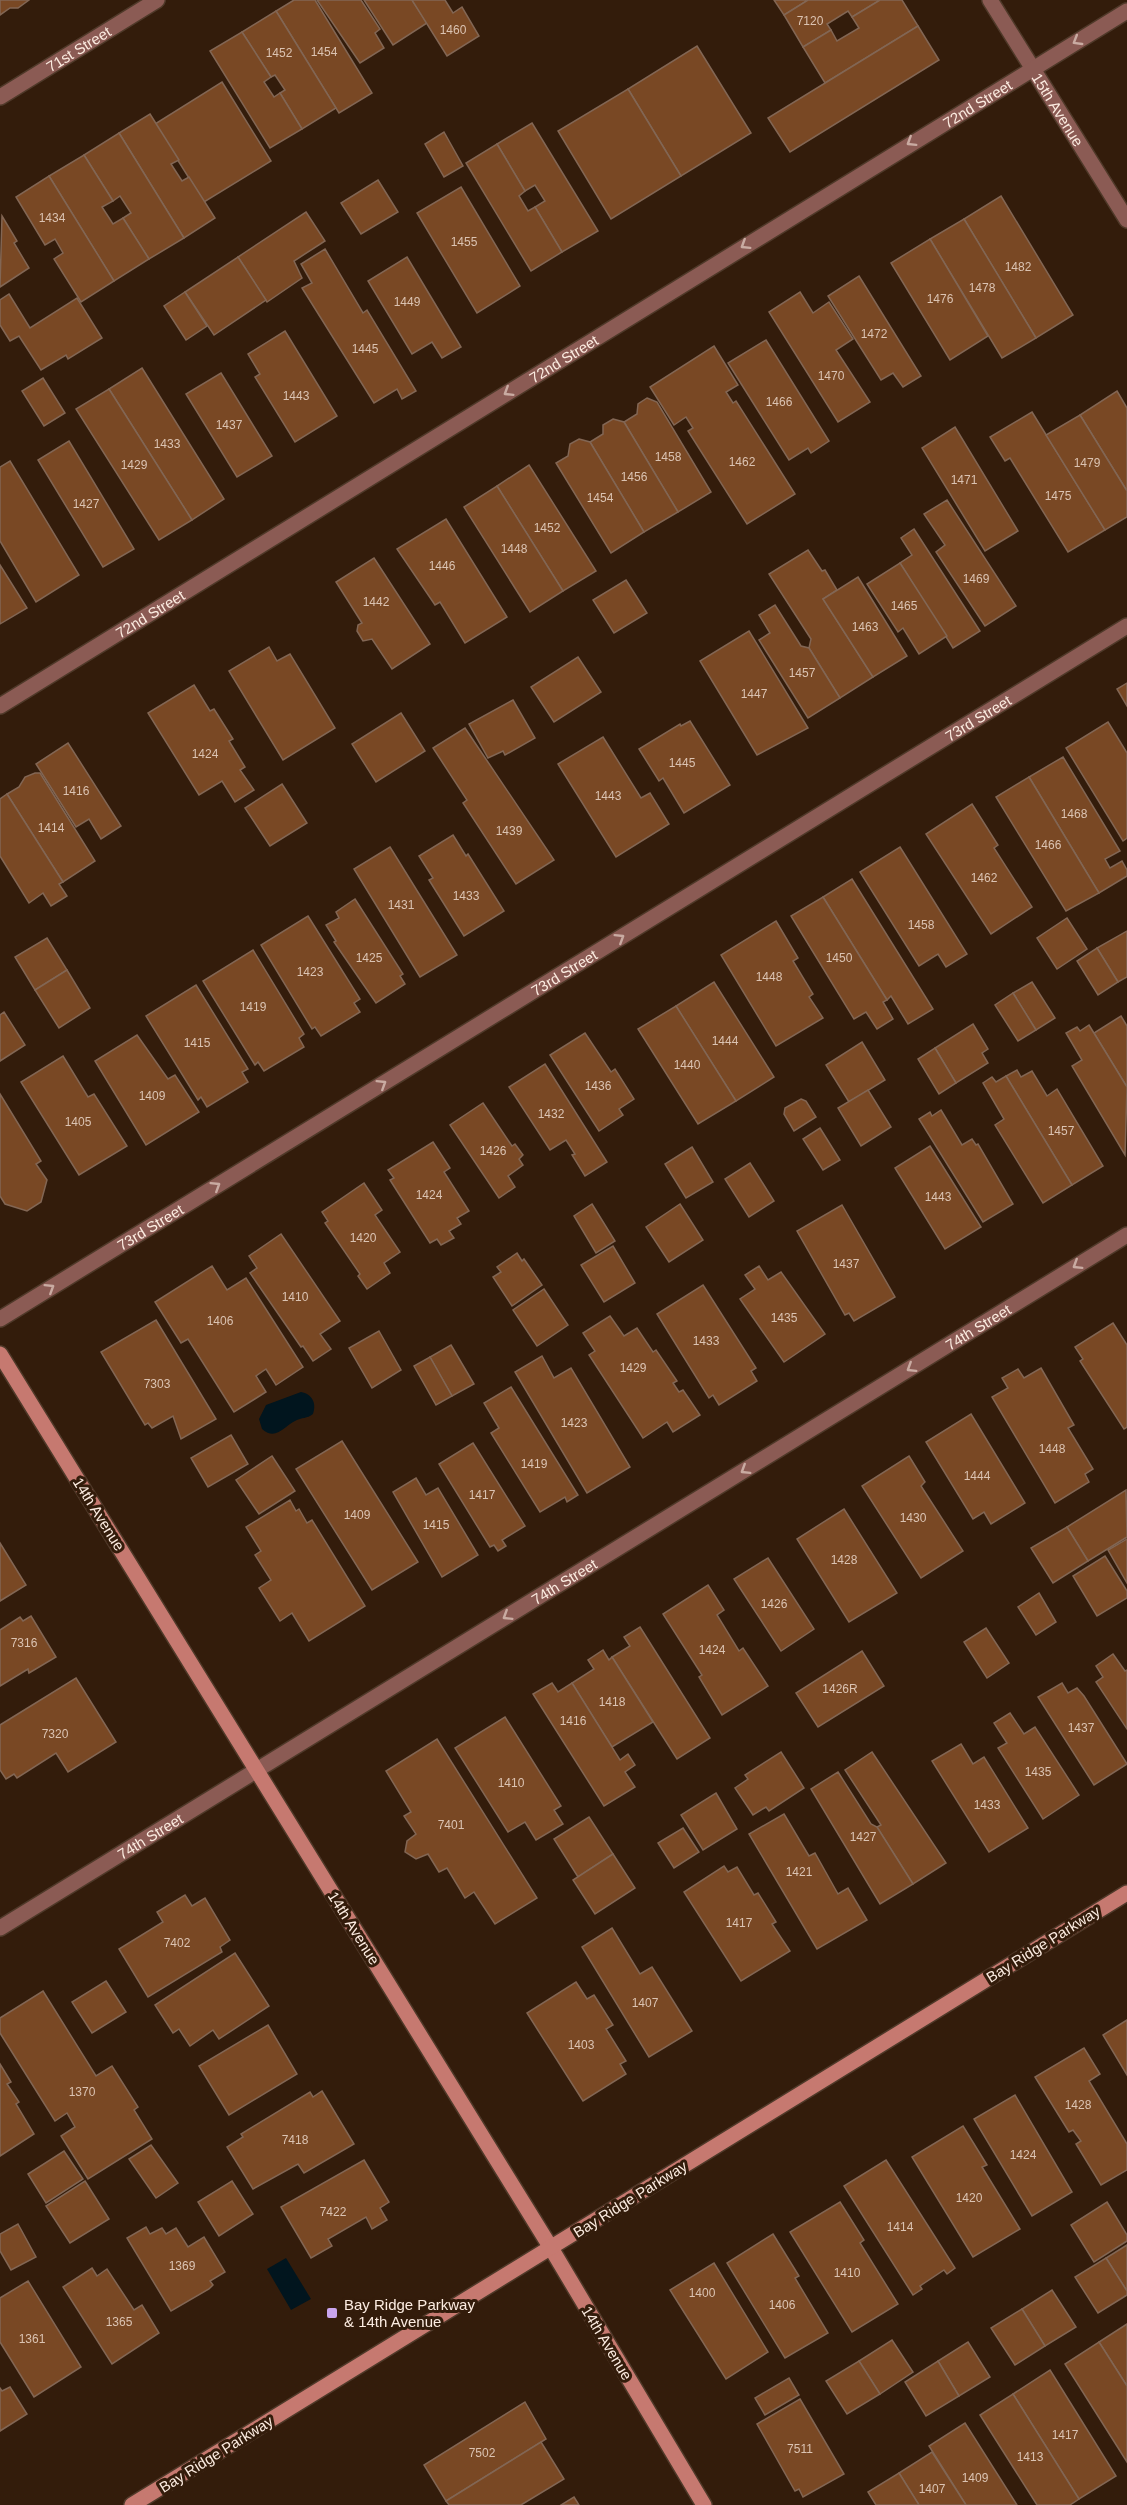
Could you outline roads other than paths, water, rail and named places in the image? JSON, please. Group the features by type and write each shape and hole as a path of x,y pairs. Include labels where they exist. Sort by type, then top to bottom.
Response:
{"main road":[{"name":"14th Avenue","path":"0,1354 551,2248 704,2505"},
{"name":"Bay Ridge Parkway","path":"132,2505 1127,1893"}],"street":[{"name":"71st Street","path":"0,97 157,0"},
{"name":"15th Avenue","path":"990,0 1127,220"},
{"name":"72nd Street","path":"0,706 1127,10"},
{"name":"73rd Street","path":"0,1319 1127,626"},
{"name":"74th Street","path":"0,1928 1127,1235"}],"water":[{"path":"301,1392 313,1400 313,1414 295,1421 279,1432 271,1434 262,1429 259,1419 266,1405"},
{"path":"286,2258 311,2299 291,2310 267,2269"}],"place":[{"name":"Bay Ridge Parkway & 14th Avenue","path":"332,2313"}]}
